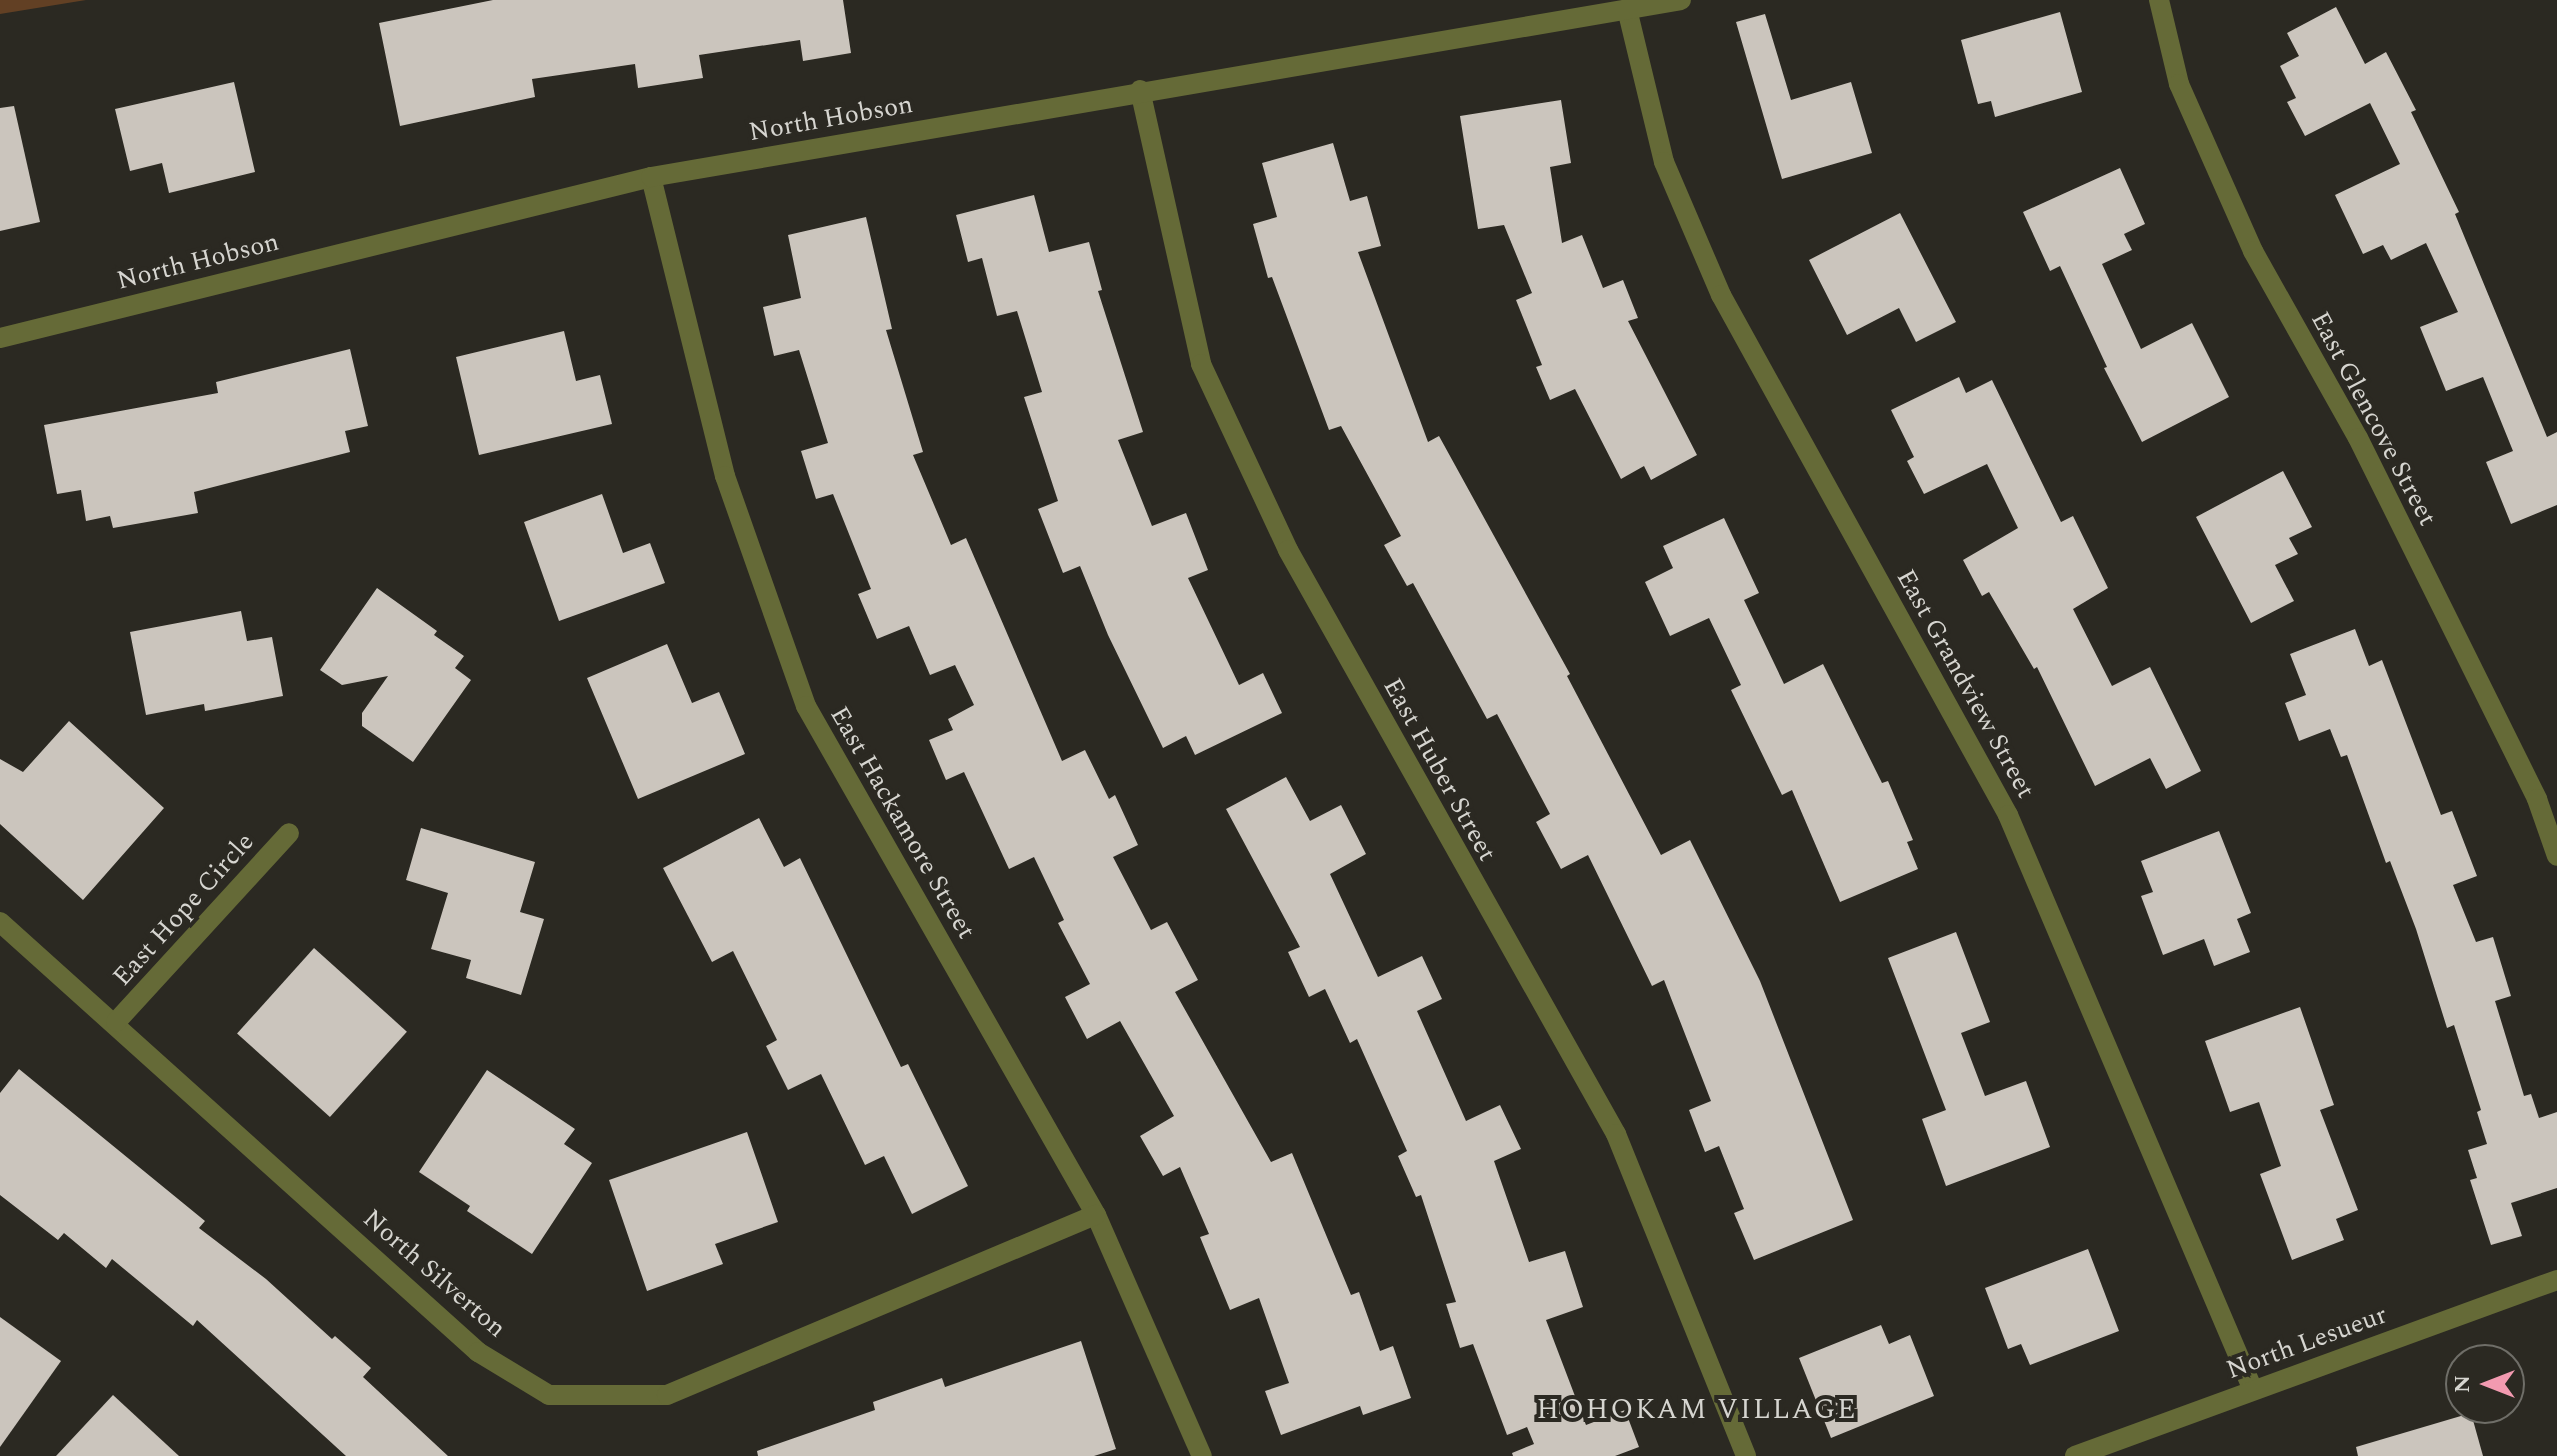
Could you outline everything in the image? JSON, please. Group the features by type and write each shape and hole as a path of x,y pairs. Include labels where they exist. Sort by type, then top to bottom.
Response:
{"street":[{"name":"North Hobson","path":"0,338 651,177 1140,90 1681,0"},
{"name":"East Glencove Street","path":"2159,0 2179,84 2253,251 2365,452 2537,799 2557,856"},
{"name":"East Grandview Street","path":"1627,9 1664,162 1721,295 2008,815 2253,1390"},
{"name":"East Huber Street","path":"1140,90 1201,364 1288,550 1616,1134 1746,1456"},
{"name":"East Hackamore Street","path":"651,177 725,476 806,706 1096,1215 1202,1456"},
{"name":"East Hope Circle","path":"116,1022 289,833"},
{"name":"North Silverton","path":"0,922 116,1022 478,1352 549,1395 667,1395 1096,1215"},
{"name":"North Lesueur","path":"2075,1456 2557,1280"}],"shaded area":[{"path":"0,0 86,0 0,14"}],"building":[{"path":"493,0 843,0 851,53 803,61 800,40 699,55 703,78 638,88 635,64 532,79 535,97 400,126 379,23"},
{"path":"2336,7 2365,64 2386,52 2416,110 2411,112 2459,212 2455,214 2547,437 2557,432 2557,505 2511,524 2486,462 2513,451 2483,377 2446,391 2420,327 2458,312 2426,243 2391,260 2383,245 2363,254 2335,195 2400,164 2370,103 2305,136 2287,102 2296,98 2280,66 2299,56 2287,33"},
{"path":"2060,12 2082,92 1995,117 1991,101 1978,104 1961,40"},
{"path":"1765,14 1791,100 1851,82 1872,153 1782,179 1736,22"},
{"path":"234,82 255,172 169,193 162,163 130,171 115,109"},
{"path":"1561,100 1571,163 1550,167 1562,243 1582,235 1603,288 1623,280 1638,318 1628,321 1697,455 1651,480 1644,466 1621,479 1575,389 1550,400 1536,367 1542,365 1516,300 1532,293 1504,225 1478,229 1460,116"},
{"path":"14,106 40,222 0,231 0,108"},
{"path":"1333,143 1350,201 1367,196 1381,246 1358,252 1428,442 1439,436 1570,674 1567,676 1661,855 1690,840 1760,981 1853,1220 1754,1260 1734,1213 1744,1209 1719,1146 1705,1152 1689,1110 1711,1101 1664,980 1652,986 1588,855 1561,869 1536,822 1550,814 1497,714 1487,719 1413,583 1407,586 1384,545 1401,536 1341,426 1329,430 1272,277 1268,278 1253,224 1277,217 1262,163"},
{"path":"2120,168 2145,224 2124,234 2132,250 2102,264 2141,349 2192,323 2229,397 2142,442 2104,368 2107,367 2060,266 2050,271 2023,212"},
{"path":"1034,195 1049,252 1089,242 1102,290 1098,291 1143,432 1118,440 1152,526 1186,513 1208,570 1188,578 1239,685 1263,673 1282,713 1195,755 1186,736 1163,748 1108,635 1080,566 1063,573 1038,509 1058,501 1024,397 1042,392 1017,311 997,316 982,258 968,262 956,215"},
{"path":"1900,213 1956,322 1916,342 1899,308 1847,335 1809,260"},
{"path":"866,217 892,329 886,330 923,452 913,455 951,545 966,538 1062,761 1085,750 1109,799 1115,795 1138,845 1113,857 1151,930 1167,922 1198,980 1175,992 1271,1162 1292,1153 1351,1295 1359,1292 1380,1351 1393,1346 1411,1398 1363,1415 1360,1406 1281,1435 1265,1391 1289,1383 1259,1298 1230,1310 1200,1237 1209,1234 1180,1167 1163,1176 1140,1136 1174,1116 1120,1021 1087,1039 1065,997 1090,984 1058,923 1064,920 1034,857 1009,869 964,772 946,780 929,740 953,730 948,719 974,705 955,665 930,675 909,626 877,639 858,594 871,589 833,494 816,499 801,451 828,443 799,350 774,356 763,307 801,298 788,235"},
{"path":"564,331 576,381 600,375 612,424 479,455 456,357"},
{"path":"350,349 368,426 345,431 350,452 194,492 198,513 113,528 110,516 86,521 81,490 57,494 44,425 218,393 216,382"},
{"path":"1959,377 1966,393 1992,380 2061,522 2073,516 2108,588 2073,609 2112,686 2150,667 2201,771 2166,789 2150,758 2095,786 2037,667 2034,669 1989,592 1982,596 1963,560 2018,528 1987,464 1924,494 1907,461 1914,457 1891,410"},
{"path":"2283,471 2312,527 2289,538 2298,554 2275,565 2294,601 2251,623 2196,517"},
{"path":"602,494 623,553 650,543 665,583 559,621 524,522"},
{"path":"1724,518 1759,593 1744,600 1784,684 1823,664 1882,783 1888,781 1913,840 1907,842 1918,869 1840,902 1792,790 1782,795 1731,690 1741,685 1709,618 1670,636 1645,582 1673,568 1663,546"},
{"path":"377,588 437,631 434,635 464,656 455,668 471,680 413,762 362,726 362,713 388,676 342,685 320,670"},
{"path":"241,611 247,641 272,637 283,696 205,711 204,704 146,715 130,632"},
{"path":"2355,629 2369,666 2382,660 2441,815 2452,811 2477,876 2453,885 2476,942 2493,937 2511,996 2495,1001 2524,1096 2531,1094 2539,1118 2557,1112 2557,1188 2511,1203 2522,1236 2491,1245 2470,1180 2477,1178 2468,1150 2487,1144 2477,1112 2481,1110 2454,1025 2447,1028 2416,929 2390,861 2386,863 2347,755 2341,757 2330,729 2299,741 2285,703 2306,695 2290,654"},
{"path":"667,644 692,703 719,692 745,754 638,799 587,678"},
{"path":"69,721 164,808 83,900 0,824 0,759 23,772"},
{"path":"1286,777 1310,821 1341,805 1366,854 1330,874 1378,977 1422,956 1442,999 1417,1011 1466,1121 1500,1105 1521,1149 1494,1161 1529,1262 1565,1251 1583,1307 1546,1320 1586,1425 1625,1410 1639,1447 1615,1456 1513,1456 1512,1453 1534,1444 1527,1427 1507,1435 1473,1344 1460,1348 1446,1304 1456,1302 1421,1195 1416,1197 1398,1156 1407,1151 1357,1039 1350,1043 1325,989 1309,997 1288,952 1300,947 1226,809"},
{"path":"759,818 784,867 800,858 901,1067 908,1064 968,1186 912,1214 884,1156 865,1165 821,1074 788,1090 766,1046 777,1040 733,951 712,962 663,868"},
{"path":"421,828 535,862 520,912 544,919 521,995 466,978 471,960 431,949 448,893 406,880"},
{"path":"2219,831 2251,913 2237,919 2250,952 2214,966 2204,939 2163,955 2141,896 2153,892 2141,861"},
{"path":"1956,932 1990,1022 1961,1033 1985,1096 2026,1081 2050,1147 1946,1186 1922,1119 1946,1110 1888,958"},
{"path":"314,948 407,1032 330,1117 237,1033"},
{"path":"2300,1007 2334,1105 2320,1110 2358,1210 2336,1219 2344,1240 2292,1260 2260,1174 2281,1166 2259,1102 2230,1112 2205,1041"},
{"path":"19,1069 205,1221 199,1228 266,1279 332,1339 335,1336 371,1368 363,1377 448,1456 346,1456 197,1320 193,1326 112,1259 106,1268 64,1233 58,1240 0,1195 0,1093"},
{"path":"487,1070 575,1129 564,1144 592,1163 532,1254 467,1211 470,1206 419,1172"},
{"path":"747,1132 778,1222 715,1244 723,1264 647,1291 609,1180"},
{"path":"2088,1249 2119,1331 2030,1365 2021,1344 2008,1349 1985,1288"},
{"path":"0,1317 61,1361 0,1447"},
{"path":"1881,1325 1889,1344 1910,1335 1934,1396 1831,1438 1799,1358"},
{"path":"1081,1341 1116,1449 1094,1456 758,1456 757,1451 875,1410 873,1402 942,1378 945,1387"},
{"path":"113,1395 179,1456 56,1456"},
{"path":"2445,1421 2445,1424 2474,1424 2483,1456 2358,1456 2356,1447"}],"district":[{"name":"HOHOKAM VILLAGE","path":"1697,1410"}]}
